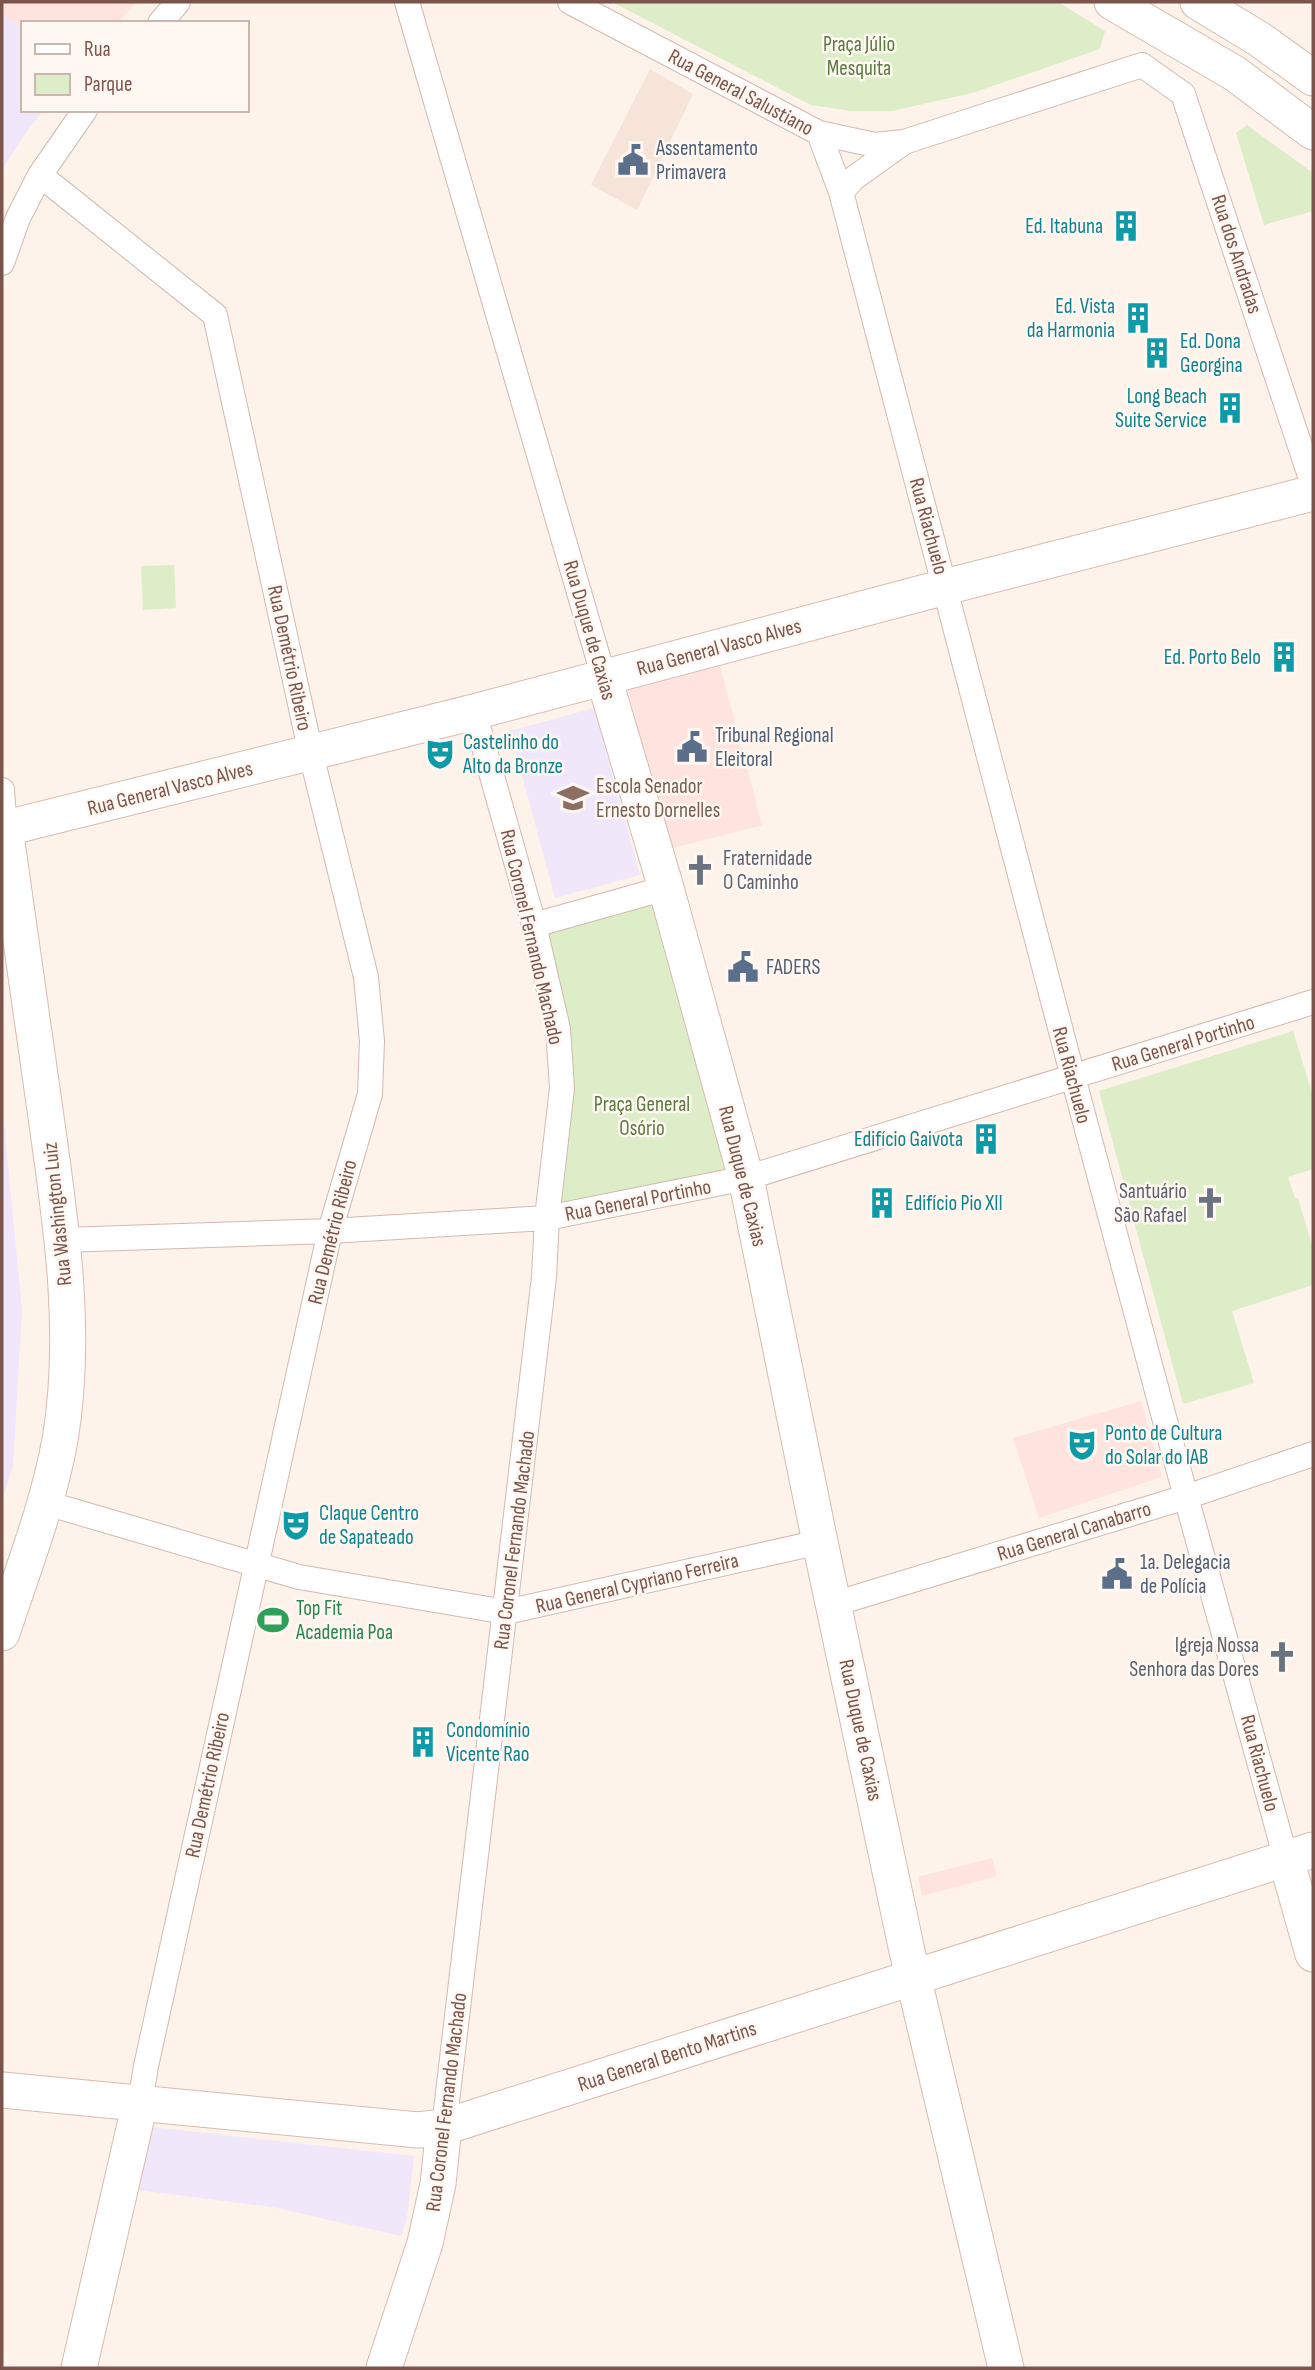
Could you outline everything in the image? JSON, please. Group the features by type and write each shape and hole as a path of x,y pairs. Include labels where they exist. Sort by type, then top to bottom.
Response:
{"street":[{"path":"162,21 178,2"},
{"name":"Rua Duque de Caxias","path":"407,2 666,888 746,1178 913,1977 1006,2368"},
{"name":"Rua General Salustiano","path":"570,2 819,133 876,145 904,142 1120,72"},
{"path":"1112,2 1234,73 1313,132"},
{"path":"1198,2 1259,39 1313,78"},
{"name":"Rua dos Andradas","path":"1120,72 1142,65 1183,93 1313,485"},
{"path":"2,263 18,218 40,175 84,112"},
{"name":"Rua Riachuelo","path":"819,133 841,192 1186,1497 1300,1854 1313,1954"},
{"path":"841,192 853,178 904,142"},
{"name":"Rua Demétrio Ribeiro","path":"40,175 215,315 311,754 366,977 372,1041 370,1094 330,1231 255,1565 140,2103 79,2368"},
{"name":"Rua General Vasco Alves","path":"3,828 311,754 1313,493"},
{"name":"Rua Coronel Fernando Machado","path":"384,2368 425,2243 438,2183 544,1277 547,1218 562,1088 558,1029 534,925 474,712"},
{"name":"Rua Washington Luiz","path":"2,790 3,828 63,1240 67,1315 66,1385 60,1439 46,1503 2,1633"},
{"path":"534,925 666,888"},
{"name":"Rua General Portinho","path":"63,1240 330,1231 547,1218 746,1178 1313,1002"},
{"name":"Rua General Canabarro","path":"834,1604 1186,1497 1313,1454"},
{"name":"Rua General Cypriano Ferreira","path":"46,1503 299,1577 506,1612 820,1542"},
{"name":"Rua General Bento Martins","path":"2,2090 418,2130 444,2127 1300,1854"}],"shaded area":[{"path":"2,2 136,2 120,21 21,21 21,28 2,13"},
{"path":"2,13 21,28 21,112 42,112 2,170"},
{"name":"Assentamento Primavera","path":"650,69 693,94 637,210 591,185"},
{"name":"Tribunal Regional Eleitoral","path":"720,666 762,825 670,849 628,690"},
{"name":"Escola Senador Ernesto Dornelles","path":"594,708 640,875 555,898 510,731"},
{"path":"2,1102 22,1310 13,1466 2,1500"},
{"path":"1141,1401 1162,1477 1039,1518 1013,1438"},
{"path":"992,1858 997,1876 922,1896 918,1877"},
{"path":"151,2127 414,2156 407,2218 401,2236 272,2207 137,2190"}],"green space":[{"name":"Praça Júlio Mesquita","path":"612,2 1058,2 1105,31 1100,49 972,93 892,111 851,111 811,105"},
{"path":"1247,125 1313,173 1313,211 1264,225 1236,133"},
{"path":"174,565 176,608 143,610 141,566"},
{"name":"Praça General Osório","path":"658,897 734,1173 559,1207 543,932"},
{"path":"1293,1031 1313,1096 1313,1169 1288,1177 1295,1198 1298,1198 1313,1248 1313,1285 1232,1311 1254,1383 1183,1404 1099,1091"}],"place":[{"name":"Assentamento Primavera","path":"633,160"},
{"name":"Ed. Itabuna","path":"1126,226"},
{"name":"Ed. Vista da Harmonia","path":"1138,318"},
{"name":"Ed. Dona Georgina","path":"1157,353"},
{"name":"Long Beach Suite Service","path":"1230,408"},
{"name":"Ed. Porto Belo","path":"1284,657"},
{"name":"Tribunal Regional Eleitoral","path":"692,747"},
{"name":"Castelinho do Alto da Bronze","path":"440,754"},
{"name":"Escola Senador Ernesto Dornelles","path":"573,798"},
{"name":"Fraternidade O Caminho","path":"700,870"},
{"name":"FADERS","path":"743,967"},
{"name":"Edifício Gaivota","path":"986,1139"},
{"name":"Edifício Pio XII","path":"882,1203"},
{"name":"Santuário São Rafael","path":"1210,1203"},
{"name":"Ponto de Cultura do Solar do IAB","path":"1082,1445"},
{"name":"Claque Centro de Sapateado","path":"296,1525"},
{"name":"1a. Delegacia de Polícia","path":"1117,1574"},
{"name":"Top Fit Academia Poa","path":"273,1620"},
{"name":"Igreja Nossa Senhora das Dores","path":"1282,1657"},
{"name":"Condomínio Vicente Rao","path":"423,1742"}]}
